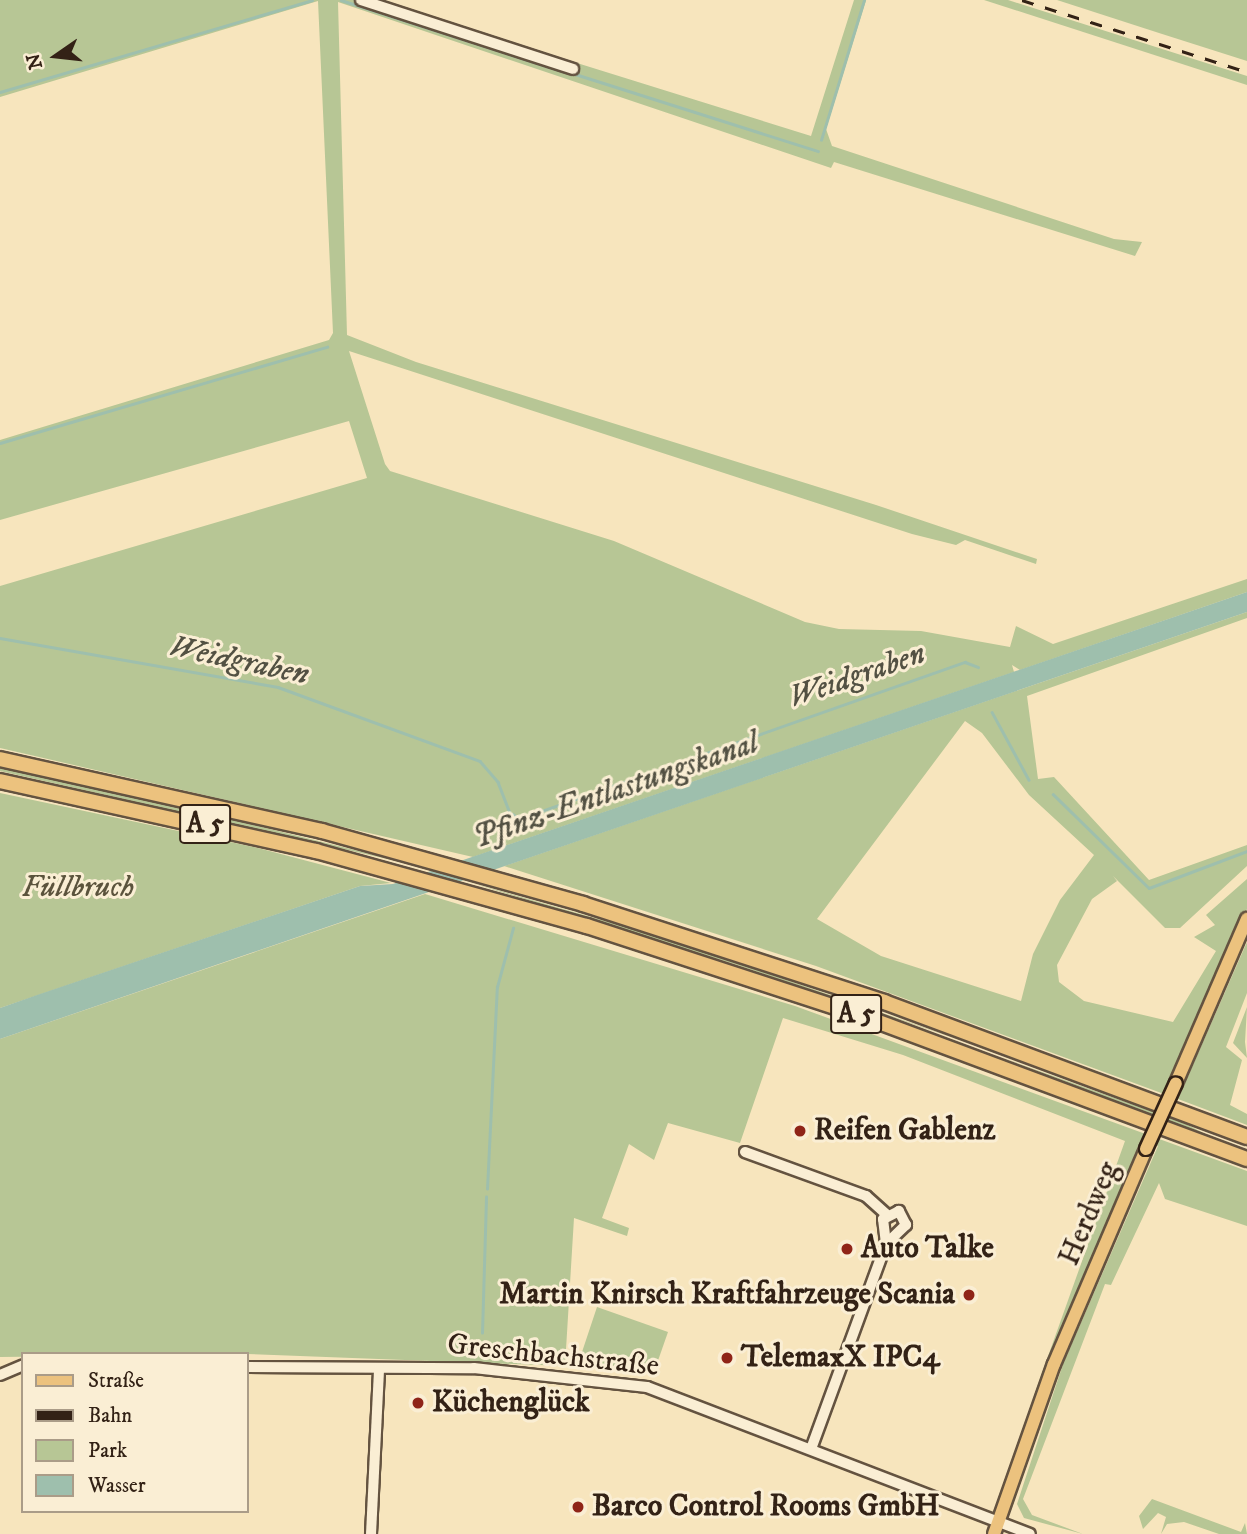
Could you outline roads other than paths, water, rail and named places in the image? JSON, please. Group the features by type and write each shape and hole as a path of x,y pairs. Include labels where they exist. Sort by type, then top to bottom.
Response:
{"highway":[{"name":"A 5","path":"0,760 487,875 779,966 1247,1137"},
{"name":"A 5","path":"0,780 458,889 857,1014 1247,1159"}],"main road":[{"name":"Herdweg","path":"996,1529 1054,1364 1247,919"}],"street":[{"path":"361,0 573,69"},
{"path":"745,1152 866,1196 886,1214 903,1214 901,1232 886,1244"},
{"path":"811,1449 886,1244 886,1214"},
{"path":"0,1375 21,1366"},
{"name":"Greschbachstraße","path":"248,1367 474,1368 647,1387 811,1449 996,1529 1030,1534"},
{"path":"371,1534 379,1368"}],"water":[{"path":"1247,592 1247,612 0,1039 0,1008 360,886 393,884"}],"waterway":[{"path":"0,92 312,0"},
{"path":"341,0 565,72"},
{"path":"821,140 864,0"},
{"path":"572,73 818,151"},
{"path":"0,443 327,347"},
{"name":"Weidgraben","path":"0,638 278,687 480,761 498,782 515,826"},
{"name":"Weidgraben","path":"513,814 519,819 965,662 978,667"},
{"name":"Weidgraben","path":"992,712 1029,780"},
{"path":"1053,794 1149,888 1247,851"},
{"name":"Weidgraben","path":"487,1189 497,987 513,928"},
{"name":"Weidgraben","path":"482,1333 486,1197"}],"railway":[{"path":"1022,0 1247,72"}],"place":[{"name":"Reifen Gablenz","path":"800,1131"},
{"name":"Auto Talke","path":"847,1249"},
{"name":"Martin Knirsch Kraftfahrzeuge Scania","path":"969,1295"},
{"name":"TelemaxX IPC4","path":"727,1358"},
{"name":"Küchenglück","path":"418,1403"},
{"name":"Barco Control Rooms GmbH","path":"578,1507"}],"water label":[{"name":"Pfinz-Entlastungskanal","path":"616,791"}],"park label":[{"name":"Füllbruch","path":"78,888"}]}
